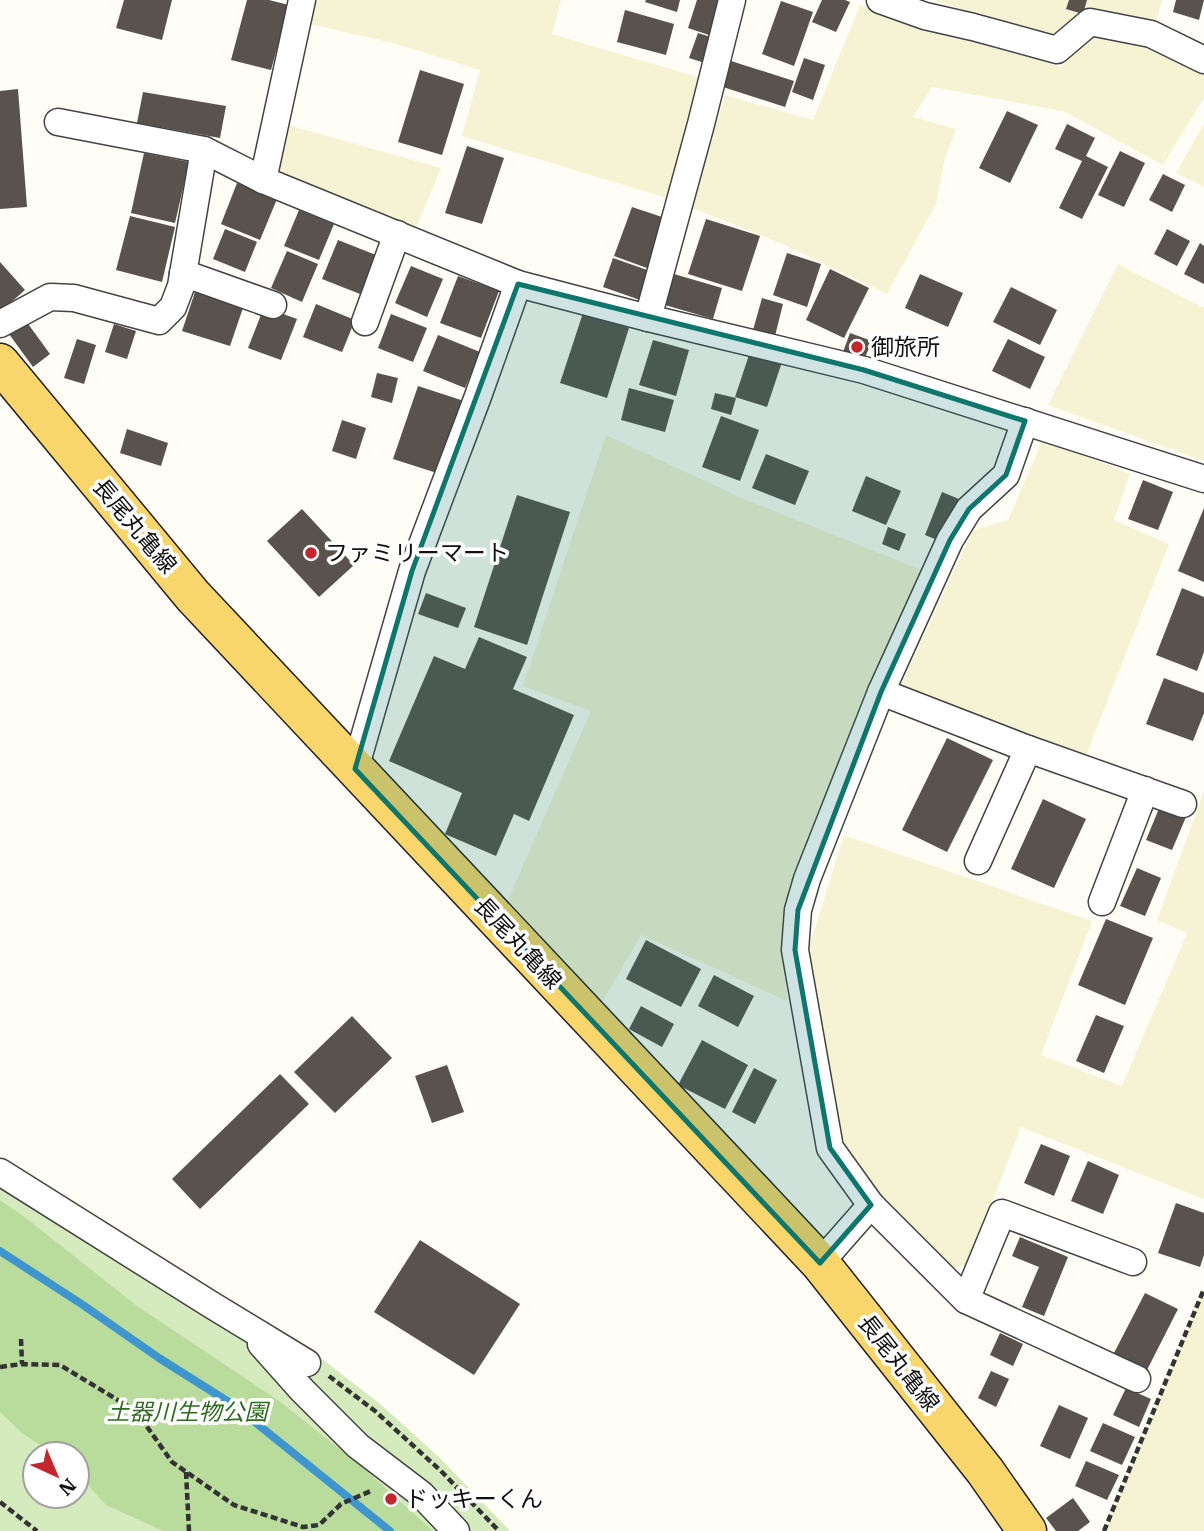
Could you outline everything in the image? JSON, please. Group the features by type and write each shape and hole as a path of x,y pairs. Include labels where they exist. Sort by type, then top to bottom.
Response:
{"main road":[{"name":"長尾丸亀線","path":"0,363 193,596 820,1263 985,1471 1027,1531"}],"street":[{"path":"263,180 302,0"},
{"path":"648,318 732,0"},
{"path":"880,0 925,16 1057,50 1090,22 1151,34 1204,60"},
{"path":"58,122 204,150 263,180 518,284 864,370 1204,479"},
{"path":"0,324 50,297 74,298 159,321 173,307 181,286 204,150"},
{"path":"365,321 397,234"},
{"path":"183,273 273,305"},
{"path":"355,769 412,571 518,284"},
{"path":"1025,421 1006,475 969,509 950,540 881,692 807,879 799,910 795,950 830,1148 872,1205 966,1300 1137,1379"},
{"path":"881,692 1028,749 1184,804"},
{"path":"978,861 1028,749"},
{"path":"1102,902 1146,790"},
{"path":"0,1172 307,1363"},
{"path":"820,1263 872,1205"},
{"path":"966,1300 1002,1213 1133,1262"},
{"path":"244,1324 302,1390 358,1446 421,1494 456,1531"}],"path":[{"path":"1104,1531 1204,1289"},
{"path":"21,1339 22,1364"},
{"path":"307,1363 335,1379 375,1411 441,1471 499,1531"},
{"path":"0,1367 22,1364 60,1365 136,1411 172,1462 234,1505 303,1527 318,1525 341,1504 366,1491 404,1480"},
{"path":"186,1471 189,1531"},
{"path":"0,1502 37,1531"}],"highlighted area":[{"path":"518,284 864,370 1025,421 1006,475 969,509 950,540 881,692 798,910 795,950 830,1148 871,1205 820,1263 355,769 412,571"}],"shaded area":[{"path":"313,0 561,0 552,34 701,78 670,199 462,136 480,70 393,43 309,24"},
{"path":"934,0 1162,0 1155,26 1054,39"},
{"path":"860,5 1061,67 1096,30 1134,36 1204,70 1204,98 1163,165 1063,111 932,87 913,117 956,129 945,158 936,204 887,294 785,245 690,207 725,95 813,120"},
{"path":"285,124 441,168 415,231 285,177 277,171"},
{"path":"1204,124 1204,187 1176,173"},
{"path":"1118,264 1204,308 1204,461 1048,405"},
{"path":"606,435 744,499 924,571 783,946 787,1001 641,935 599,1008 507,902 591,711 523,686"},
{"path":"1043,439 1130,474 1114,520 1169,544 1083,763 898,691 973,530 1008,520"},
{"path":"1204,791 1204,1199 1021,1127 968,1265 949,1268 876,1196 832,1121 806,957 844,835 1092,921 1041,1055 1122,1086 1187,933 1157,920"},
{"path":"1204,1289 1204,1531 1105,1531"}],"green space":[{"name":"土器川生物公園","path":"0,1158 312,1351 379,1403 440,1458 510,1531 0,1531"},
{"name":"土器川生物公園","path":"0,1200 137,1306 279,1401 360,1465 433,1531 163,1531 106,1505 91,1488 91,1440 32,1440 0,1412"}],"building":[{"path":"124,0 172,0 162,40 116,28"},
{"path":"247,0 269,0 289,5 271,70 231,60"},
{"path":"680,0 677,12 645,2"},
{"path":"697,0 723,0 712,36 688,28"},
{"path":"822,0 850,2 836,32 812,22"},
{"path":"1069,0 1087,0 1083,14 1066,9"},
{"path":"1176,0 1204,0 1199,20 1173,12"},
{"path":"781,1 813,12 794,66 762,54"},
{"path":"625,10 674,24 666,55 617,42"},
{"path":"698,33 717,39 708,64 689,58"},
{"path":"804,58 825,65 813,100 792,92"},
{"path":"731,61 794,81 785,107 723,87"},
{"path":"420,70 464,84 442,155 398,142"},
{"path":"18,89 27,207 0,209 0,91"},
{"path":"143,92 226,106 220,138 137,123"},
{"path":"1007,111 1038,125 1010,183 979,168"},
{"path":"1067,124 1095,138 1086,156 1108,167 1082,219 1059,208 1082,161 1055,149"},
{"path":"467,146 504,158 482,224 445,213"},
{"path":"1120,151 1145,163 1124,207 1098,195"},
{"path":"144,153 189,162 175,223 131,213"},
{"path":"1163,174 1185,185 1172,212 1149,200"},
{"path":"237,183 277,199 260,240 221,224"},
{"path":"632,207 665,218 647,268 614,256"},
{"path":"299,210 334,224 319,260 284,246"},
{"path":"130,216 175,227 162,282 116,270"},
{"path":"706,219 760,236 742,291 688,274"},
{"path":"225,229 257,242 245,272 213,259"},
{"path":"1167,229 1190,241 1177,266 1154,254"},
{"path":"338,240 376,255 360,294 322,279"},
{"path":"1200,243 1204,246 1204,284 1184,274"},
{"path":"287,251 318,264 302,302 271,288"},
{"path":"787,253 821,264 807,307 773,295"},
{"path":"613,258 650,271 640,300 603,287"},
{"path":"0,262 25,290 0,312"},
{"path":"411,266 443,279 427,317 395,303"},
{"path":"830,269 869,288 844,338 806,320"},
{"path":"674,274 722,288 713,319 665,305"},
{"path":"920,274 963,293 948,327 905,308"},
{"path":"458,276 499,291 481,338 440,323"},
{"path":"197,286 245,302 230,346 182,331"},
{"path":"1011,287 1057,310 1040,345 993,322"},
{"path":"762,298 783,304 775,336 753,330"},
{"path":"316,304 355,320 342,352 303,337"},
{"path":"264,307 297,319 281,360 248,348"},
{"path":"583,313 629,328 607,398 560,383"},
{"path":"391,314 427,328 413,362 378,348"},
{"path":"26,321 50,354 33,367 9,334"},
{"path":"114,324 136,331 127,359 105,352"},
{"name":"御旅所","path":"850,333 872,341 864,360 843,352"},
{"path":"438,335 480,352 465,388 423,371"},
{"path":"77,339 96,345 84,384 64,378"},
{"path":"1008,339 1045,357 1030,389 992,371"},
{"path":"653,340 689,350 676,396 639,385"},
{"path":"750,352 782,362 767,407 735,397"},
{"path":"377,373 398,378 392,403 371,397"},
{"path":"418,386 464,401 440,474 393,459"},
{"path":"629,388 674,400 665,432 621,420"},
{"path":"715,393 736,398 731,415 711,409"},
{"path":"721,416 759,430 740,481 702,467"},
{"path":"342,420 366,428 356,459 332,451"},
{"path":"127,429 168,443 161,466 120,453"},
{"path":"766,454 809,471 795,505 752,488"},
{"path":"866,476 901,491 886,525 852,511"},
{"path":"1143,480 1173,492 1158,530 1128,519"},
{"path":"942,492 959,499 942,542 925,535"},
{"path":"517,495 570,512 527,645 474,627"},
{"path":"1204,508 1204,582 1178,571"},
{"name":"ファミリーマート","path":"302,509 354,565 319,597 267,541"},
{"path":"888,527 906,534 899,551 882,544"},
{"path":"1182,588 1204,597 1204,652 1197,671 1156,655"},
{"path":"426,593 466,608 458,628 418,614"},
{"path":"479,637 527,657 513,689 574,715 529,821 514,814 496,856 445,834 462,793 389,761 434,656 465,669"},
{"path":"1164,678 1204,693 1204,713 1193,741 1146,724"},
{"path":"947,738 993,760 947,852 902,830"},
{"path":"1043,799 1086,819 1054,888 1011,869"},
{"path":"1160,806 1186,817 1172,850 1146,840"},
{"path":"1137,868 1161,878 1145,916 1120,906"},
{"path":"1106,919 1153,938 1125,1005 1078,985"},
{"path":"646,940 701,969 681,1007 626,979"},
{"path":"714,975 754,996 738,1027 698,1006"},
{"path":"641,1006 674,1024 662,1047 629,1029"},
{"path":"1096,1015 1124,1026 1104,1073 1076,1061"},
{"path":"352,1016 392,1058 335,1113 294,1072"},
{"path":"702,1040 748,1065 725,1109 678,1085"},
{"path":"447,1065 464,1112 432,1123 415,1076"},
{"path":"754,1068 777,1080 755,1124 732,1112"},
{"path":"280,1074 309,1104 200,1209 172,1179"},
{"path":"1041,1144 1070,1156 1054,1196 1024,1183"},
{"path":"1088,1161 1119,1175 1103,1214 1071,1201"},
{"path":"1176,1203 1204,1213 1204,1255 1200,1267 1158,1253"},
{"path":"1020,1237 1068,1257 1044,1316 1022,1307 1039,1267 1012,1256"},
{"path":"420,1240 520,1304 474,1375 374,1312"},
{"path":"1145,1293 1178,1309 1147,1370 1114,1353"},
{"path":"1000,1333 1023,1344 1013,1366 990,1355"},
{"path":"991,1371 1009,1379 996,1407 978,1398"},
{"path":"1126,1388 1151,1399 1139,1427 1113,1415"},
{"path":"1059,1405 1088,1418 1070,1459 1040,1446"},
{"path":"1103,1423 1135,1437 1122,1465 1090,1451"},
{"path":"1086,1461 1119,1475 1107,1500 1075,1486"},
{"path":"1073,1498 1090,1522 1078,1531 1056,1531 1046,1518"}],"waterway":[{"path":"0,1251 235,1406 390,1531"}],"place":[{"name":"御旅所","path":"857,347"},
{"name":"ファミリーマート","path":"311,553"},
{"name":"ドッキーくん","path":"391,1499"}]}
